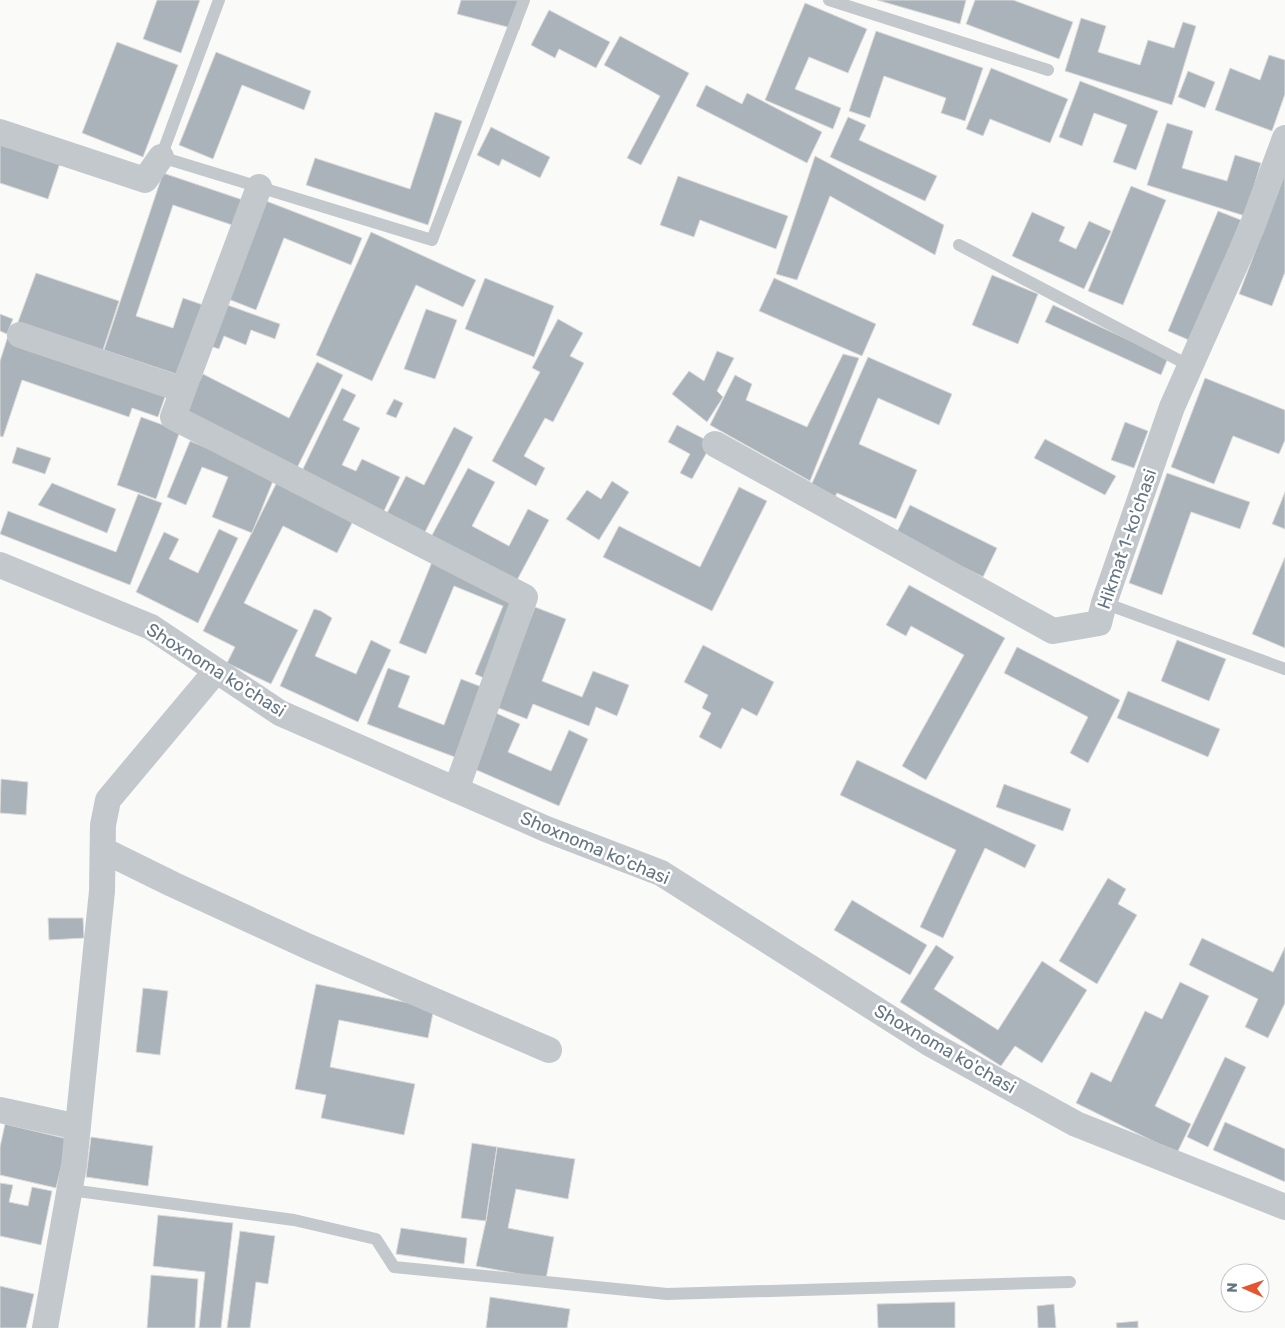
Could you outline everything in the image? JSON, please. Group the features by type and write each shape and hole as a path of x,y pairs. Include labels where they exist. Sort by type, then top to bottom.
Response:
{"street":[{"path":"0,132 145,180 161,157"},
{"name":"Hikmat 1-ko'chasi","path":"715,444 1052,631 1099,623 1104,603 1172,407 1252,227 1285,138"},
{"path":"259,187 174,416 525,597 456,790"},
{"path":"20,335 183,390"},
{"name":"Shoxnoma ko'chasi","path":"0,566 152,627 280,713 546,829 661,873 929,1043 1076,1124 1285,1207"},
{"path":"45,1328 70,1190 78,1127 102,892 103,825 108,800 216,670"},
{"path":"103,850 309,947 548,1050"},
{"path":"0,1110 78,1127"}],"lane":[{"path":"219,0 161,157 432,240 524,0"},
{"path":"829,0 1048,70"},
{"path":"959,245 1190,366"},
{"path":"1104,603 1285,669"},
{"path":"70,1190 294,1220 376,1239 394,1267 667,1294 1070,1282"}],"building":[{"path":"157,0 200,0 181,53 143,39"},
{"path":"461,0 527,0 519,30 457,14"},
{"path":"877,0 966,0 960,24"},
{"path":"975,0 1013,0 1073,22 1059,59 966,24"},
{"path":"805,3 867,29 848,73 809,57 795,89 841,108 833,129 765,100"},
{"path":"549,10 610,42 596,68 559,49 555,58 531,45"},
{"path":"1081,18 1106,26 1098,52 1140,65 1148,40 1174,48 1183,22 1196,26 1172,105 1065,71"},
{"path":"876,31 983,68 965,121 941,113 946,98 884,76 870,118 849,111"},
{"path":"620,36 689,73 641,165 627,158 660,96 604,65"},
{"path":"117,42 178,65 143,157 82,133"},
{"path":"216,52 311,91 304,110 242,85 213,159 179,145"},
{"path":"1269,55 1285,60 1285,94 1272,131 1215,110 1230,68 1260,80"},
{"path":"991,68 1068,99 1050,143 990,119 983,136 966,129"},
{"path":"1188,71 1215,82 1205,108 1178,97"},
{"path":"1080,81 1158,111 1136,170 1113,162 1127,125 1094,113 1082,146 1059,137"},
{"path":"706,85 742,104 747,93 822,132 807,163 696,106"},
{"path":"435,112 462,121 428,225 306,185 315,158 410,189"},
{"path":"848,117 866,125 859,140 937,176 925,201 830,157"},
{"path":"1167,123 1193,131 1182,168 1227,181 1235,155 1261,163 1245,216 1147,185"},
{"path":"491,127 550,157 540,178 502,159 499,166 477,155"},
{"path":"0,144 60,163 48,199 0,183"},
{"path":"815,156 944,225 935,255 830,196 797,280 776,274"},
{"path":"163,173 243,200 235,226 173,205 136,316 173,328 183,298 206,306 182,376 104,350"},
{"path":"1285,173 1285,272 1272,306 1239,294"},
{"path":"678,176 788,216 776,249 700,220 694,237 660,225"},
{"path":"1131,186 1166,200 1123,305 1088,291"},
{"path":"261,199 362,238 351,265 284,238 256,310 223,297"},
{"path":"1218,211 1241,220 1191,341 1168,331"},
{"path":"1032,212 1065,227 1059,241 1076,249 1089,221 1111,231 1084,289 1012,256"},
{"path":"371,232 476,280 463,307 416,285 372,381 316,355"},
{"path":"36,273 119,301 103,350 18,322"},
{"path":"992,275 1038,294 1018,344 972,325"},
{"path":"485,278 554,306 534,357 465,329"},
{"path":"774,278 876,324 862,356 759,311"},
{"path":"222,303 280,324 275,339 251,330 246,345 224,336 219,349 207,345"},
{"path":"1053,305 1168,358 1161,375 1045,322"},
{"path":"426,309 457,320 435,379 404,369"},
{"path":"0,314 13,319 7,334 0,331"},
{"path":"558,319 583,333 570,356 584,363 553,422 545,418 524,456 545,468 536,486 492,461 540,372 532,368"},
{"path":"8,336 167,391 158,417 132,408 129,417 22,380 3,437 0,436 0,361"},
{"path":"717,351 734,358 717,391 723,397 707,422 672,394 689,371 704,381"},
{"path":"843,354 859,358 810,481 710,425 735,375 752,384 746,400 807,427"},
{"path":"868,357 952,394 939,425 878,398 859,444 917,470 896,519 837,493 833,501 809,490"},
{"path":"317,362 343,375 296,470 183,413 203,374 289,418"},
{"path":"1205,378 1285,410 1285,440 1279,454 1233,436 1214,484 1171,467"},
{"path":"342,388 356,395 343,420 360,428 342,465 356,471 362,459 400,477 383,513 301,473"},
{"path":"394,399 403,403 396,418 386,414"},
{"path":"141,417 180,431 156,499 117,485"},
{"path":"1125,422 1148,431 1134,468 1111,460"},
{"path":"677,425 712,443 692,479 680,473 690,454 668,442"},
{"path":"454,427 473,437 425,532 387,513 406,476 424,485"},
{"path":"1045,439 1116,476 1105,495 1034,458"},
{"path":"190,441 275,476 252,533 212,517 228,477 202,467 186,505 167,497"},
{"path":"17,447 51,458 45,474 12,463"},
{"path":"468,468 495,482 472,526 509,546 528,509 549,520 516,582 431,537"},
{"path":"1167,473 1250,502 1240,529 1191,512 1162,595 1129,583"},
{"path":"612,481 629,492 599,540 566,519 587,490 601,499"},
{"path":"277,482 353,521 337,553 283,526 244,603 298,630 271,684 227,663 235,647 203,631"},
{"path":"52,483 116,509 107,533 38,505"},
{"path":"739,487 767,501 712,611 603,557 619,526 700,567"},
{"path":"1285,492 1285,529 1272,524"},
{"path":"138,494 162,503 130,585 0,534 8,511 116,552"},
{"path":"910,505 997,548 983,577 896,534"},
{"path":"219,529 238,538 198,623 136,592 164,532 179,539 169,559 198,573"},
{"path":"1285,557 1285,648 1252,634"},
{"path":"432,562 519,598 486,679 475,674 503,606 454,586 426,654 399,643"},
{"path":"909,585 1005,638 926,780 902,766 964,655 911,626 906,636 886,625"},
{"path":"535,607 566,619 542,681 582,697 593,671 629,685 617,716 596,707 589,726 533,704 527,719 496,707"},
{"path":"314,609 332,618 315,656 356,674 371,640 391,650 358,722 280,686"},
{"path":"1177,640 1226,659 1209,701 1161,681"},
{"path":"703,645 774,682 757,716 742,708 721,749 699,737 711,713 702,708 708,695 684,682"},
{"path":"1017,647 1120,700 1088,763 1070,753 1088,717 1004,673"},
{"path":"388,668 410,676 398,707 444,725 461,679 487,689 460,759 367,724"},
{"path":"1128,691 1220,729 1208,757 1117,718"},
{"path":"496,713 520,724 508,752 551,771 569,730 588,739 559,806 472,768"},
{"path":"857,760 1036,845 1025,868 985,848 943,938 920,927 956,850 840,795"},
{"path":"1,779 28,782 26,815 0,813"},
{"path":"1004,784 1071,809 1063,831 996,807"},
{"path":"1108,878 1126,889 1118,904 1137,915 1097,984 1059,961"},
{"path":"852,900 927,945 910,975 834,930"},
{"path":"48,918 83,918 84,938 49,940"},
{"path":"1202,938 1273,972 1285,947 1285,1003 1268,1038 1245,1027 1258,999 1189,965"},
{"path":"936,945 954,957 934,989 998,1030 1042,961 1087,990 1042,1063 1015,1046 1001,1066 900,1002"},
{"path":"1180,982 1209,996 1155,1106 1191,1124 1177,1153 1076,1103 1091,1072 1111,1082 1145,1011 1162,1019"},
{"path":"316,984 434,1008 428,1038 339,1020 330,1067 415,1084 404,1135 321,1118 326,1095 295,1089"},
{"path":"143,988 168,991 160,1055 136,1052"},
{"path":"1225,1057 1246,1067 1208,1147 1187,1137"},
{"path":"1225,1122 1285,1149 1285,1182 1213,1150"},
{"path":"5,1124 68,1139 56,1188 0,1175 0,1147"},
{"path":"91,1137 153,1146 148,1186 86,1177"},
{"path":"472,1143 497,1147 486,1221 461,1218"},
{"path":"497,1147 575,1159 568,1199 516,1189 508,1228 554,1237 546,1279 476,1266 486,1221"},
{"path":"0,1183 13,1185 9,1202 28,1206 32,1187 52,1191 41,1245 0,1236"},
{"path":"158,1215 233,1223 221,1328 199,1328 205,1272 153,1266"},
{"path":"401,1228 467,1238 464,1264 396,1254"},
{"path":"240,1231 275,1236 268,1284 256,1282 250,1328 227,1328"},
{"path":"151,1275 198,1279 195,1328 147,1328"},
{"path":"0,1286 34,1294 26,1328 0,1328"},
{"path":"490,1297 570,1309 567,1328 486,1328"},
{"path":"955,1302 955,1328 878,1328 877,1304"},
{"path":"1054,1304 1056,1328 1038,1328 1037,1306"},
{"path":"1138,1321 1138,1328 1117,1328 1116,1323"}]}
